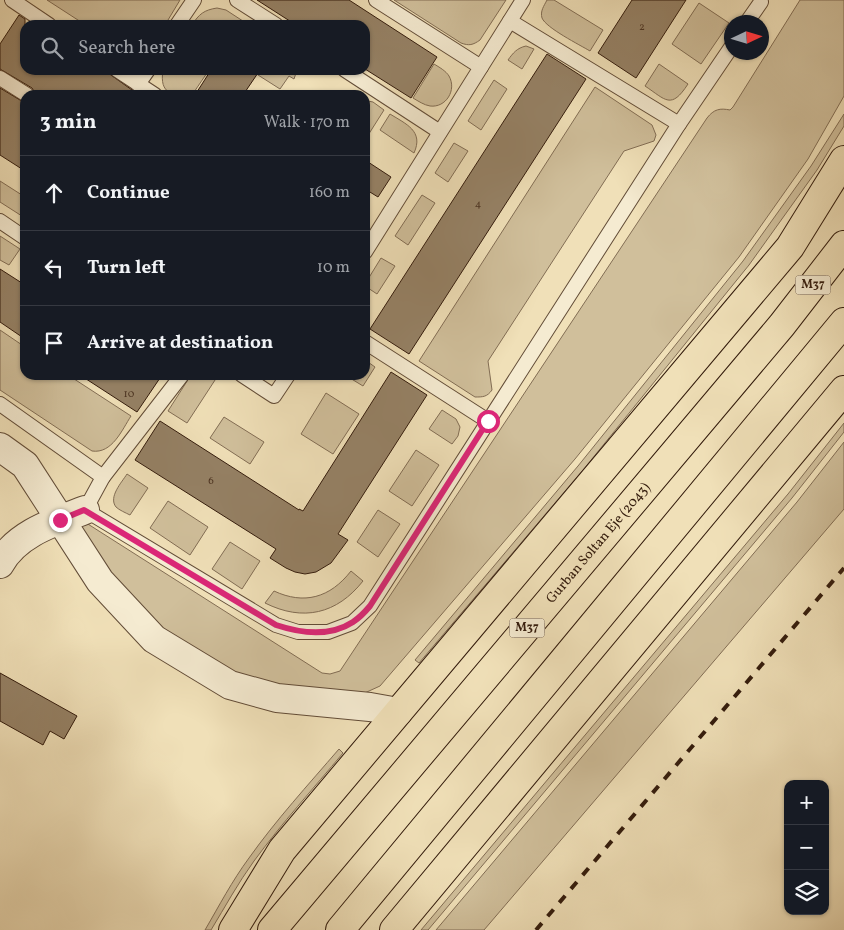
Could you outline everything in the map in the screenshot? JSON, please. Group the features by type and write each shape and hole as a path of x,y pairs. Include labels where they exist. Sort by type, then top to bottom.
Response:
{"highway":[{"path":"233,930 282,850 790,247 844,160"},
{"name":"Gurban Soltan Eje (2043)","path":"272,930 782,325 844,245"},
{"path":"340,930 844,322"},
{"path":"394,930 844,390"}],"street":[{"path":"0,447 25,465 100,581 154,639 230,685 276,698 370,707 398,712"},
{"path":"0,564 7,552 61,520"}],"lane":[{"path":"12,0 42,20"},
{"path":"180,20 194,0"},
{"path":"237,0 268,20"},
{"path":"376,0 481,67"},
{"path":"370,235 440,132 523,0"},
{"path":"752,15 761,2"},
{"path":"510,21 679,124"},
{"path":"178,380 103,477 61,520 276,625 298,632 328,632 352,623 370,606 679,124 724,58"},
{"path":"124,75 147,90"},
{"path":"138,84 144,75"},
{"path":"353,75 440,132"},
{"path":"0,78 20,91"},
{"path":"0,222 20,235"},
{"path":"370,345 488,421"},
{"path":"250,380 274,396 285,380"},
{"path":"0,404 103,477"}],"shaded area":[{"path":"47,0 180,0 168,20 78,20"},
{"path":"394,0 506,0 480,40 469,45 461,43"},
{"path":"547,0 554,0 603,30 590,51 556,31 545,22 542,18 542,13"},
{"path":"800,0 844,0 844,96 808,159 739,257 575,459 380,686 347,701 261,695 141,618 78,536 80,519 322,673 330,674 340,671 707,118 715,111 720,109 730,110 733,107 762,60 769,60 769,50"},
{"path":"699,3 724,20 724,30 701,64 672,44"},
{"path":"217,8 226,10 241,20 196,20 202,13"},
{"path":"526,46 534,49 522,69 508,60 516,51"},
{"path":"434,64 448,74 452,87 449,97 445,101 436,106 430,106 413,98"},
{"path":"659,64 688,84 672,100 663,98 645,86"},
{"path":"162,75 206,75 195,90 166,90"},
{"path":"258,75 295,75 294,79 289,76 280,89"},
{"path":"494,80 507,89 481,130 468,121"},
{"path":"595,87 652,125 656,135 654,141 624,151 488,361 492,390 485,396 475,397 419,361"},
{"path":"370,101 384,110 370,132"},
{"path":"390,114 412,129 417,139 414,153 380,130"},
{"path":"844,114 844,126 817,170 749,265 583,470 419,663 415,660 578,466 743,261 811,166"},
{"path":"454,143 468,151 448,182 435,173"},
{"path":"0,181 20,194 20,215 0,202"},
{"path":"422,195 435,203 408,245 395,236"},
{"path":"0,236 20,249 9,265 0,260"},
{"path":"381,258 395,266 377,294 370,289 370,276"},
{"path":"0,330 20,344 20,380 76,380 131,416 111,445 99,451 92,451 0,390"},
{"path":"370,364 375,367 370,375"},
{"path":"188,380 215,380 187,423 168,411"},
{"path":"353,380 367,380 363,386"},
{"path":"326,393 359,414 333,454 301,434"},
{"path":"442,410 456,419 460,427 458,436 452,444 429,429"},
{"path":"224,417 264,442 250,464 210,438"},
{"path":"844,423 844,432 792,498 428,930 421,930 788,494"},
{"path":"844,442 844,509 484,930 436,930 797,502"},
{"path":"416,450 439,465 412,506 389,491"},
{"path":"127,474 148,488 130,515 116,507 114,503 115,494"},
{"path":"168,501 208,527 190,555 150,528"},
{"path":"378,510 400,524 378,557 357,542"},
{"path":"230,542 260,561 242,589 212,569"},
{"path":"351,571 363,581 342,601 318,612 293,612 265,603 274,591 296,598 306,598 325,593 343,580"},
{"path":"339,749 343,753 254,861 211,930 205,930 237,876 259,844"}],"building":[{"path":"257,0 349,0 437,57 411,98 370,72 370,20 288,20"},
{"path":"632,0 686,0 636,78 598,53"},
{"path":"19,15 25,19 20,20 20,75 111,75 132,90 33,90 0,69 0,44"},
{"path":"547,54 586,79 409,354 370,329"},
{"path":"208,75 257,75 246,90 198,90"},
{"path":"0,88 20,100 20,168 0,155"},
{"path":"370,163 391,177 378,197 370,192"},
{"path":"0,269 20,282 20,336 0,322"},
{"path":"391,372 427,395 338,534 348,540 331,563 316,572 305,574 286,568 270,558 276,549 135,460 160,421 303,511"},
{"path":"88,380 159,380 137,412"},
{"path":"0,673 77,716 64,739 50,731 43,745 0,721"}],"railway":[{"path":"536,930 844,568"}],"route":[{"path":"60,520 84,510 276,625 298,632 328,632 352,623 370,606 488,421"}]}
